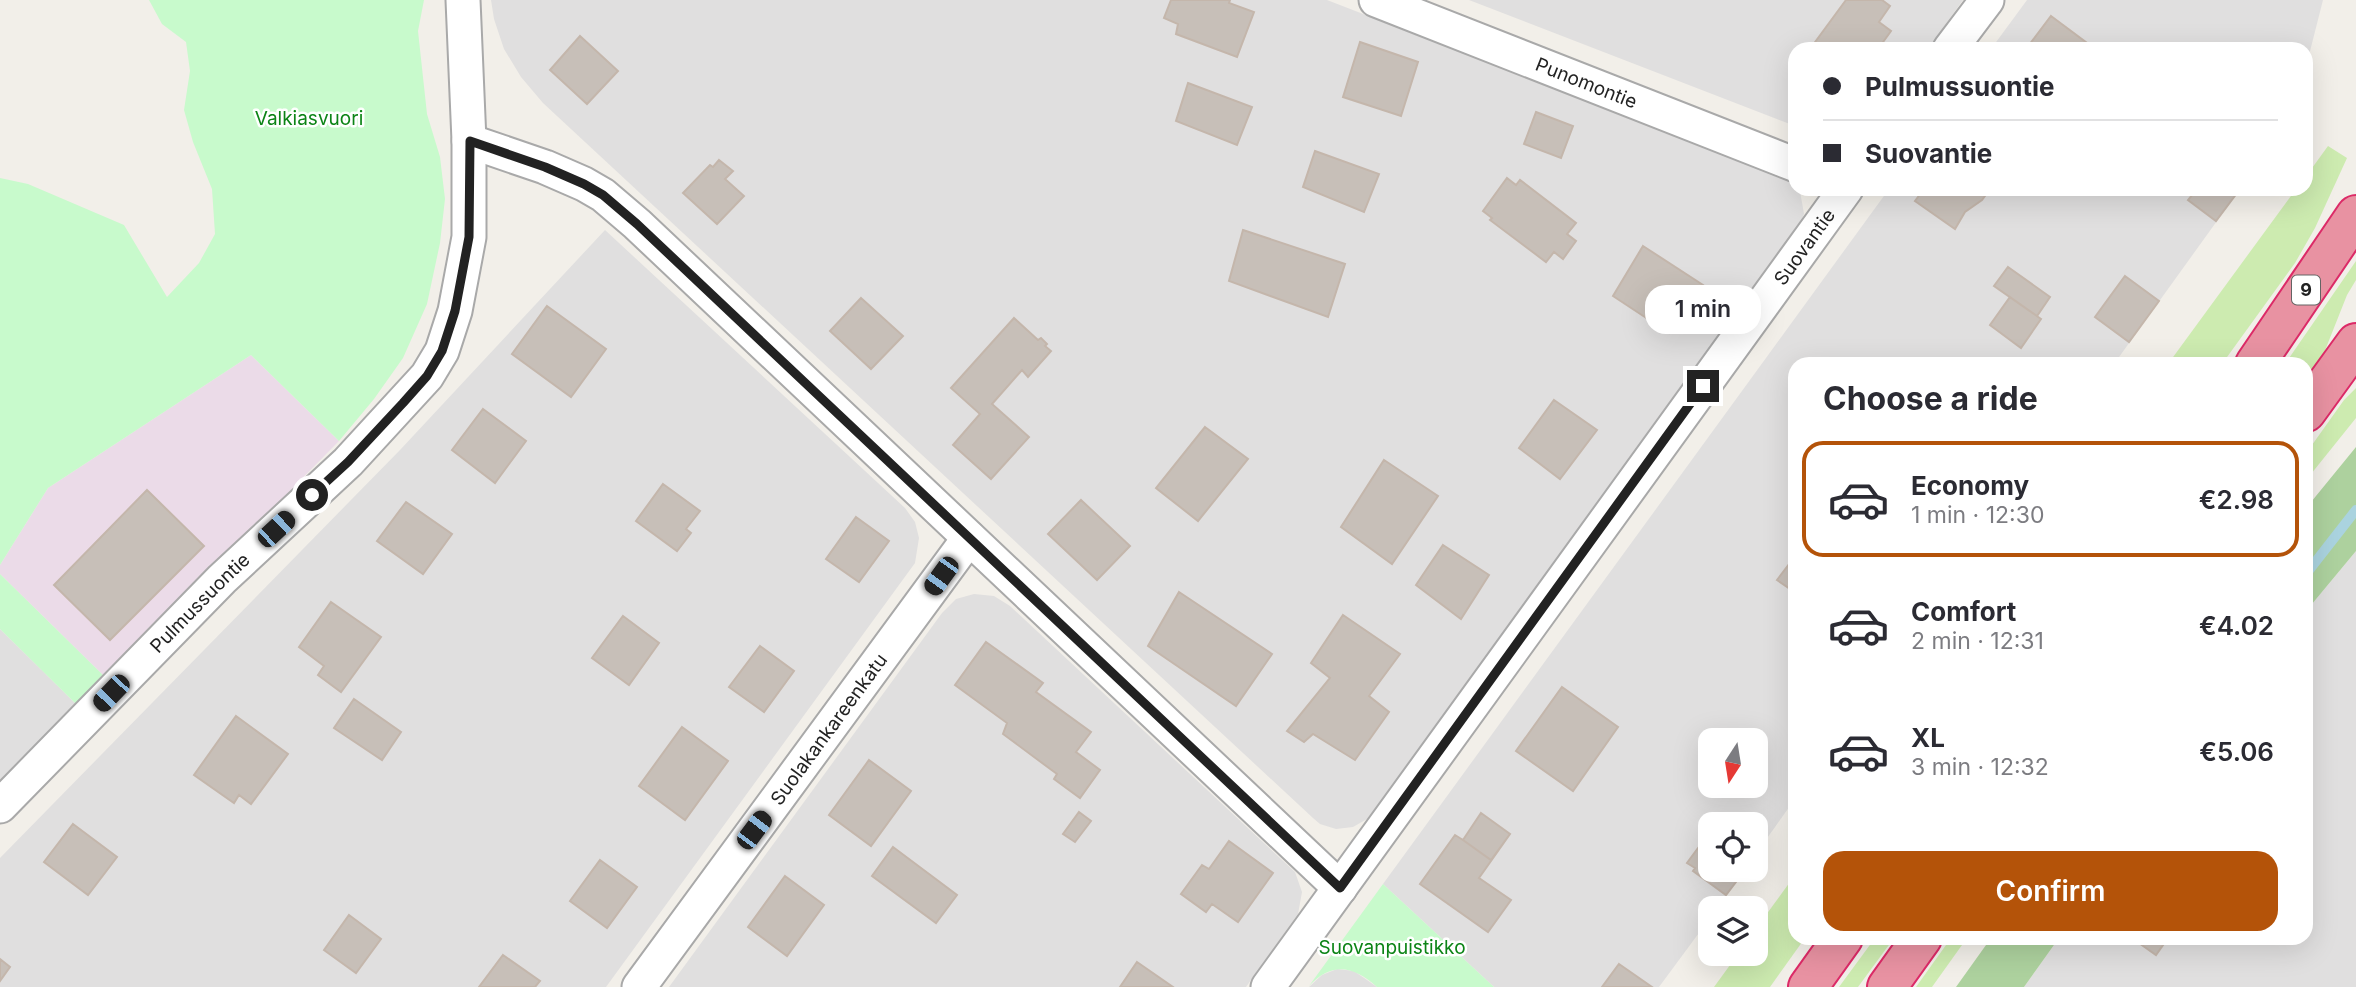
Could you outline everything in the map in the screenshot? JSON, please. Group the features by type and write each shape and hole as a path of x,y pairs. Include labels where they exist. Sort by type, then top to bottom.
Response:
{"highway":[{"name":"9","path":"2260,357 2356,215"},
{"path":"2313,402 2356,343"},
{"path":"1808,987 1838,945"},
{"path":"1887,987 1917,945"}],"street":[{"name":"Pulmussuontie","path":"0,806 222,579 348,462 427,376 442,351 455,311 469,237 470,141 463,0"},
{"name":"Punomontie","path":"1376,0 1788,162"},
{"path":"1955,42 1987,0"},
{"path":"470,141 545,167 603,195 637,224 1340,888"},
{"name":"Suovantie","path":"1268,987 1841,196"},
{"name":"Suolakankareenkatu","path":"639,987 969,538"}],"shaded area":[{"path":"491,0 1327,0 1788,179 1788,196 1801,196 1804,214 1798,228 1373,812 1353,827 1336,829 1320,824 1313,818 543,103 521,77 504,49"},
{"path":"1469,0 1963,0 1933,42 1788,42 1788,123"},
{"path":"2027,0 2323,0 2312,42 1996,42"},
{"path":"1884,196 2235,196 2119,357 1788,357 1788,809 1768,837 1768,812 1698,812 1698,882 1736,882 1726,896 1698,896 1698,934 1659,987 1494,987 1383,884"},
{"path":"605,230 905,508 915,522 919,538 915,563 606,987 0,987 0,858 400,450"},
{"path":"251,355 339,441 106,678 0,574 0,565 48,488"},
{"path":"2356,551 2356,987 2024,987 2054,945 2313,945 2313,603"},
{"path":"974,594 994,596 1010,606 1295,872 1302,892 1298,914 1246,987 669,987 942,613 956,599"},
{"path":"0,629 78,706 0,786"},
{"path":"1337,969 1354,971 1377,987 1309,987 1322,975"}],"green space":[{"name":"Valkiasvuori","path":"149,0 424,0 418,31 427,114 440,157 445,199 440,243 427,304 403,358 339,441 251,355 48,488 0,565 0,178 28,184 124,225 167,297 199,263 215,234 212,189 193,142 184,110 190,71 186,42 162,24"},
{"path":"2328,146 2347,158 2315,228 2295,263 2227,357 2173,357 2291,196 2313,196 2313,167"},
{"path":"2356,261 2356,280 2347,295 2324,353 2313,368 2313,357 2290,357"},
{"path":"2356,388 2356,418 2313,472 2313,444 2344,400"},
{"path":"2356,447 2356,551 2313,603 2313,500"},
{"path":"0,574 106,678 78,706 0,629"},
{"name":"Suovanpuistikko","path":"1383,884 1494,987 1377,987 1360,974 1343,969 1326,973 1309,986"},
{"path":"1788,885 1788,945 1800,945 1770,987 1714,987 1729,966 1768,966 1768,912"},
{"path":"1870,945 1889,945 1858,987 1839,987"},
{"path":"1946,945 1962,945 1932,987 1916,987"},
{"path":"1986,945 2054,945 2024,987 1956,987"}],"building":[{"path":"1171,0 1230,0 1229,3 1254,12 1237,57 1176,34 1178,24 1164,18"},
{"path":"1846,0 1882,0 1890,6 1879,22 1891,31 1883,42 1815,42"},
{"path":"2051,16 2086,42 2031,42"},
{"path":"580,36 618,71 587,104 550,70"},
{"path":"1360,42 1418,62 1401,116 1343,97"},
{"path":"1188,83 1252,107 1237,145 1176,121"},
{"path":"1536,112 1573,126 1561,158 1524,144"},
{"path":"1315,151 1379,174 1364,212 1303,187"},
{"path":"719,160 733,171 725,179 744,196 717,224 683,193 710,165 713,167"},
{"path":"1507,178 1516,185 1520,180 1576,223 1567,234 1576,241 1563,259 1554,252 1546,262 1490,220 1492,218 1483,211"},
{"path":"1919,196 1985,196 1965,212 1955,229 1915,201"},
{"path":"2191,196 2235,196 2216,221 2188,200"},
{"path":"1243,230 1345,264 1328,317 1229,281"},
{"path":"1643,246 1703,285 1669,333 1613,296"},
{"path":"2008,267 2050,297 2037,316 1994,286"},
{"path":"2125,276 2159,301 2129,342 2095,317"},
{"path":"2010,297 2041,319 2021,348 1990,325"},
{"path":"861,298 903,336 871,369 830,331"},
{"path":"547,306 606,349 571,397 512,354"},
{"path":"1014,318 1038,340 1041,338 1051,351 1028,377 1022,370 992,404 1029,437 991,479 953,445 980,414 951,388"},
{"path":"1554,400 1597,430 1560,479 1519,448"},
{"path":"483,409 526,441 495,483 452,450"},
{"path":"1205,427 1248,459 1198,521 1156,488"},
{"path":"1384,460 1438,496 1392,564 1341,527"},
{"path":"663,484 700,511 686,529 691,533 677,551 636,521"},
{"path":"147,490 204,546 110,640 54,585"},
{"path":"1081,500 1130,546 1097,580 1048,534"},
{"path":"406,502 452,534 423,574 377,541"},
{"path":"856,517 889,541 859,582 826,559"},
{"path":"1443,545 1489,575 1461,619 1416,585"},
{"path":"1788,566 1788,588 1777,580"},
{"path":"1179,592 1272,654 1236,706 1148,646"},
{"path":"331,602 381,637 341,692 318,675 324,666 299,647"},
{"path":"1343,615 1400,654 1369,696 1389,712 1355,760 1313,734 1304,742 1287,731 1330,678 1311,663"},
{"path":"623,616 659,643 629,685 592,658"},
{"path":"986,642 1043,683 1036,692 1091,732 1076,752 1100,770 1080,798 1054,779 1057,774 1003,734 1007,723 955,685"},
{"path":"760,646 794,671 764,712 729,687"},
{"path":"1562,687 1618,727 1573,791 1516,751"},
{"path":"354,699 401,732 382,760 334,728"},
{"path":"236,716 288,754 251,804 239,795 234,803 194,775"},
{"path":"682,727 728,761 685,820 639,786"},
{"path":"869,760 911,791 871,846 829,815"},
{"path":"1079,812 1091,821 1075,842 1063,834"},
{"path":"1481,813 1510,834 1479,878 1511,900 1488,932 1420,884 1455,835 1463,840"},
{"path":"1481,813 1510,834 1491,860 1463,840"},
{"path":"73,824 117,857 88,895 44,862"},
{"path":"1229,841 1273,873 1238,922 1212,904 1206,912 1181,894 1202,865 1209,869"},
{"path":"893,847 957,895 936,923 872,876"},
{"path":"1698,848 1698,875 1693,871 1695,868 1687,863"},
{"path":"600,860 637,887 607,928 570,901"},
{"path":"785,876 824,905 787,956 748,927"},
{"path":"1708,882 1736,882 1726,895"},
{"path":"349,915 381,939 356,973 324,950"},
{"path":"2142,945 2163,945 2156,955"},
{"path":"503,955 540,981 535,987 479,987"},
{"path":"0,959 10,967 0,981"},
{"path":"1137,962 1173,987 1120,987"},
{"path":"1619,964 1652,987 1602,987"}],"waterway":[{"path":"2313,565 2356,510"}],"route":[{"path":"312,495 348,462 403,403 427,376 442,351 455,311 469,237 470,141 545,167 603,195 637,224 1340,888 1703,386"}]}
